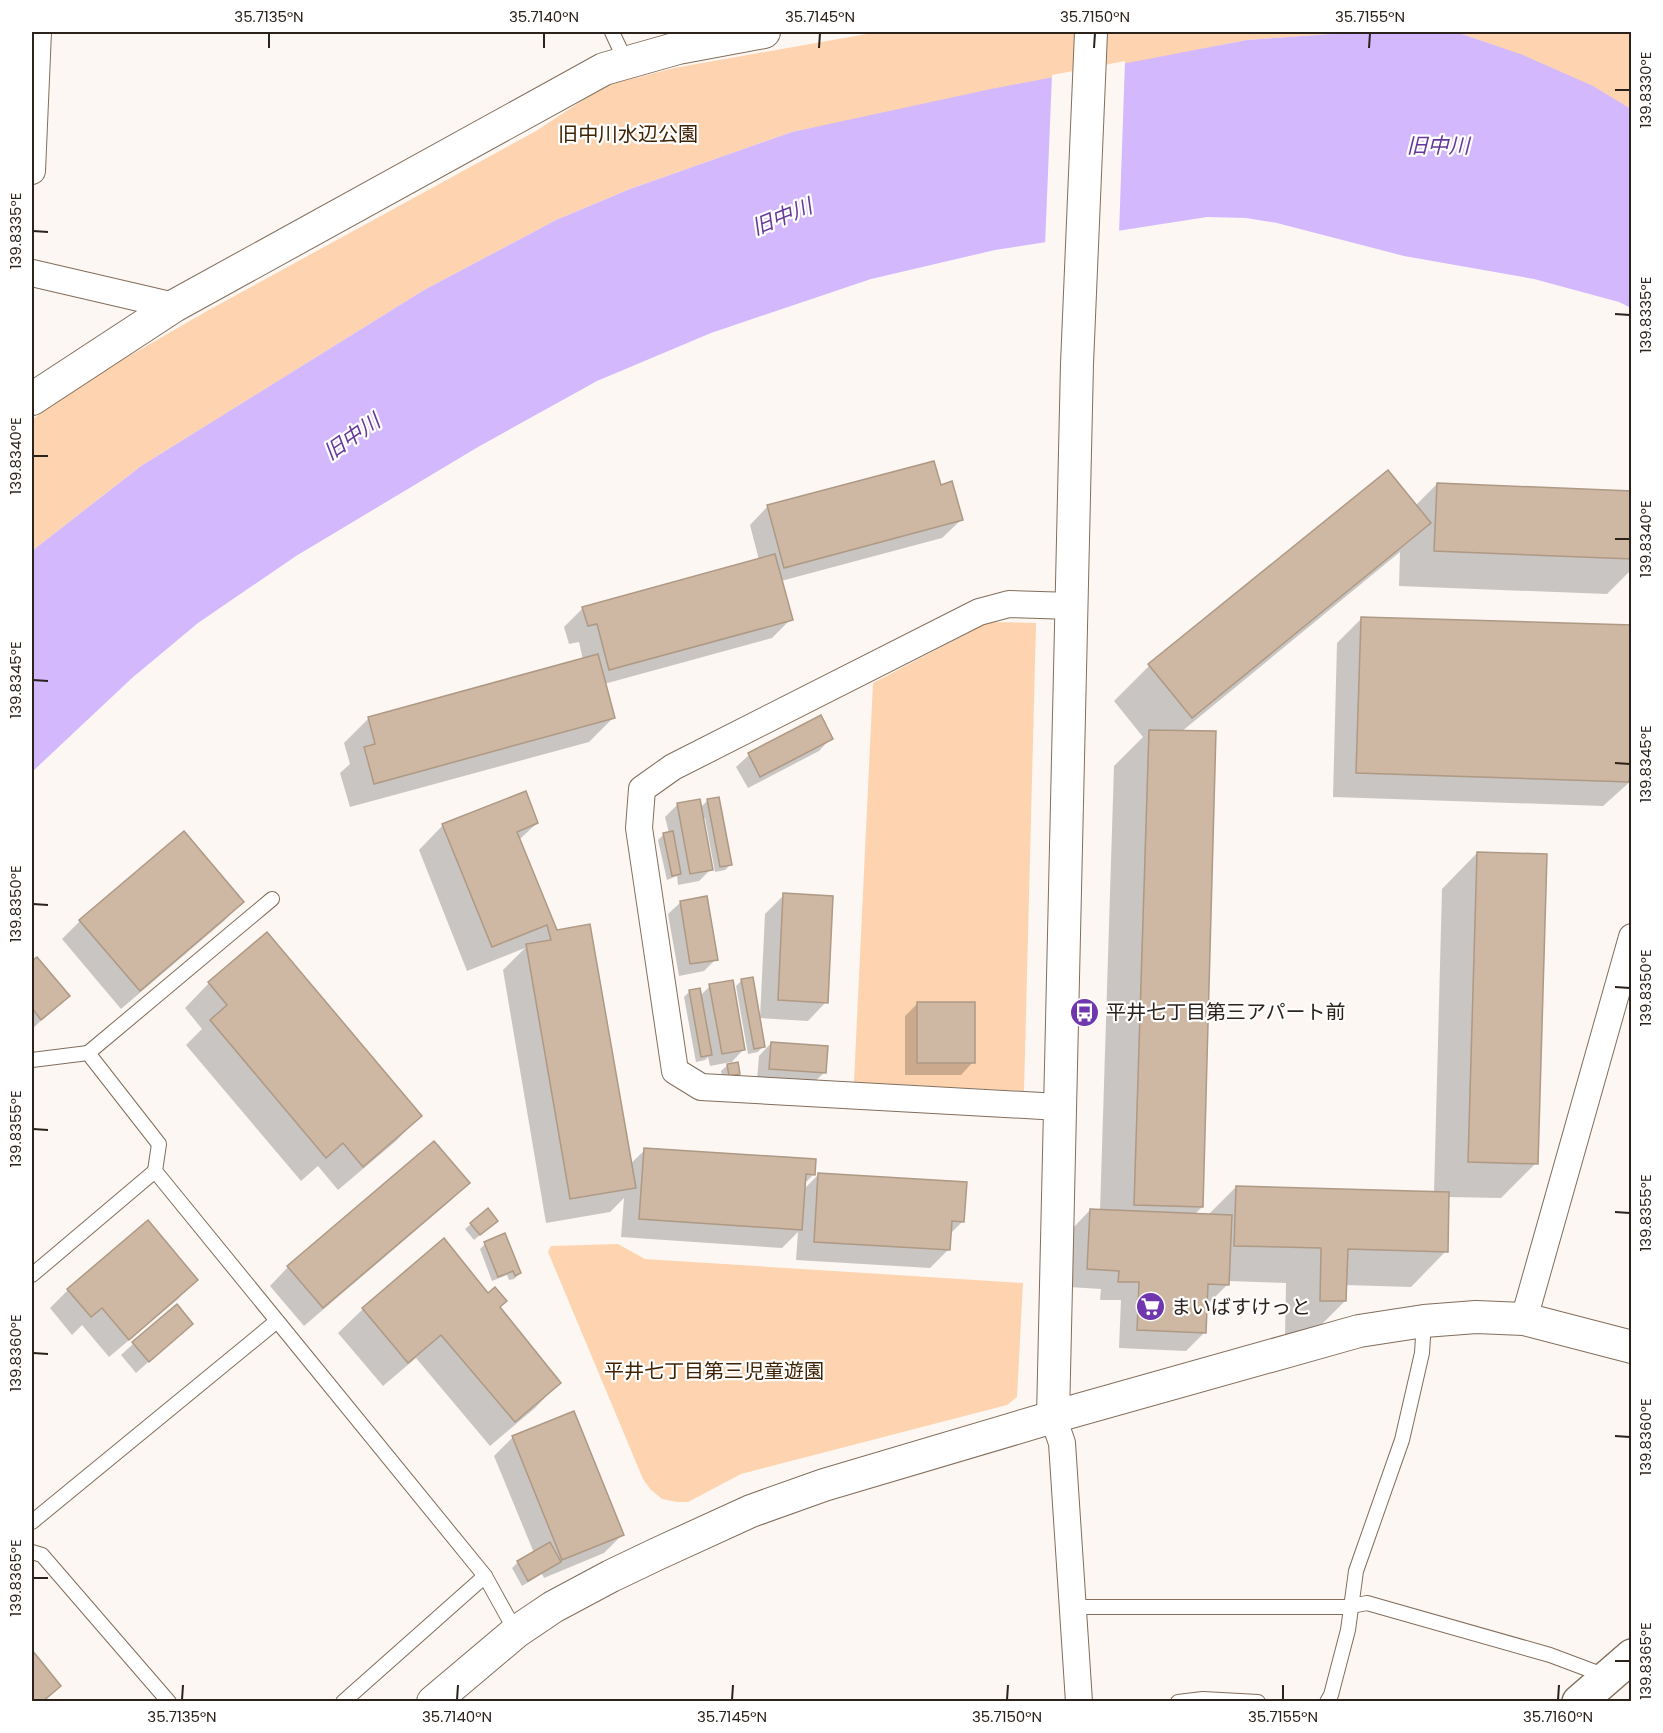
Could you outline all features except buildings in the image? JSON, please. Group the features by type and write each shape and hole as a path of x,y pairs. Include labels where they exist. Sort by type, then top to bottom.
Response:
{"main road":[{"path":"1579,1701 1620,1666"}],"street":[{"path":"32,171 34,71 38,32"},
{"path":"32,399 174,306 604,69 678,48 764,32"},
{"path":"1079,1701 1062,1443 1053,1417 1078,342 1091,32"},
{"path":"32,273 174,306"},
{"path":"1059,1107 700,1087 675,1071 639,828 642,789 673,767 979,612 1009,604 1072,606"},
{"path":"1524,1319 1632,937"},
{"path":"433,1701 516,1632 553,1607 610,1576 751,1511 824,1485 1053,1417 1359,1331 1424,1321 1476,1317 1524,1319 1632,1347"}],"lane":[{"path":"612,32 626,62"},
{"path":"32,1060 88,1053 272,899"},
{"path":"32,1275 155,1171 159,1143 88,1053"},
{"path":"155,1171 484,1576 516,1632"},
{"path":"32,1522 277,1321"},
{"path":"1327,1701 1331,1695 1352,1606 1356,1571 1402,1440 1422,1353 1424,1321"},
{"path":"32,1552 42,1555 168,1701"},
{"path":"343,1701 484,1576"},
{"path":"1072,1607 1352,1606 1367,1603 1550,1655 1620,1666"},
{"path":"1178,1701 1203,1699 1258,1701"}],"green space":[{"name":"旧中川水辺公園","path":"878,32 1412,32 1345,33 1247,40 792,132 630,189 556,220 424,290 141,466 32,551 32,420 72,389 207,311 536,131 595,92 612,84 674,68"},
{"path":"1456,32 1631,32 1631,109 1546,66"},
{"path":"989,622 1036,623 1024,1091 854,1082 873,683"},
{"name":"平井七丁目第三児童遊園","path":"618,1244 645,1259 1023,1283 1017,1397 1007,1405 741,1474 688,1502 662,1499 650,1489 643,1479 548,1252 551,1246"}],"water":[{"name":"旧中川","path":"1456,32 1523,55 1593,86 1631,109 1631,308 1619,302 1534,279 1404,256 1277,223 1246,218 1207,217 995,250 871,279 711,333 597,381 478,447 296,556 198,623 132,678 32,772 32,551 141,466 424,290 556,220 630,189 792,132 991,89 1247,40 1345,33"}],"pier":[{"path":"1125,61 1119,234 1045,246 1052,75"}],"place":[{"name":"平井七丁目第三アパート前","path":"1085,1012"},
{"name":"まいばすけっと","path":"1150,1307"}]}
